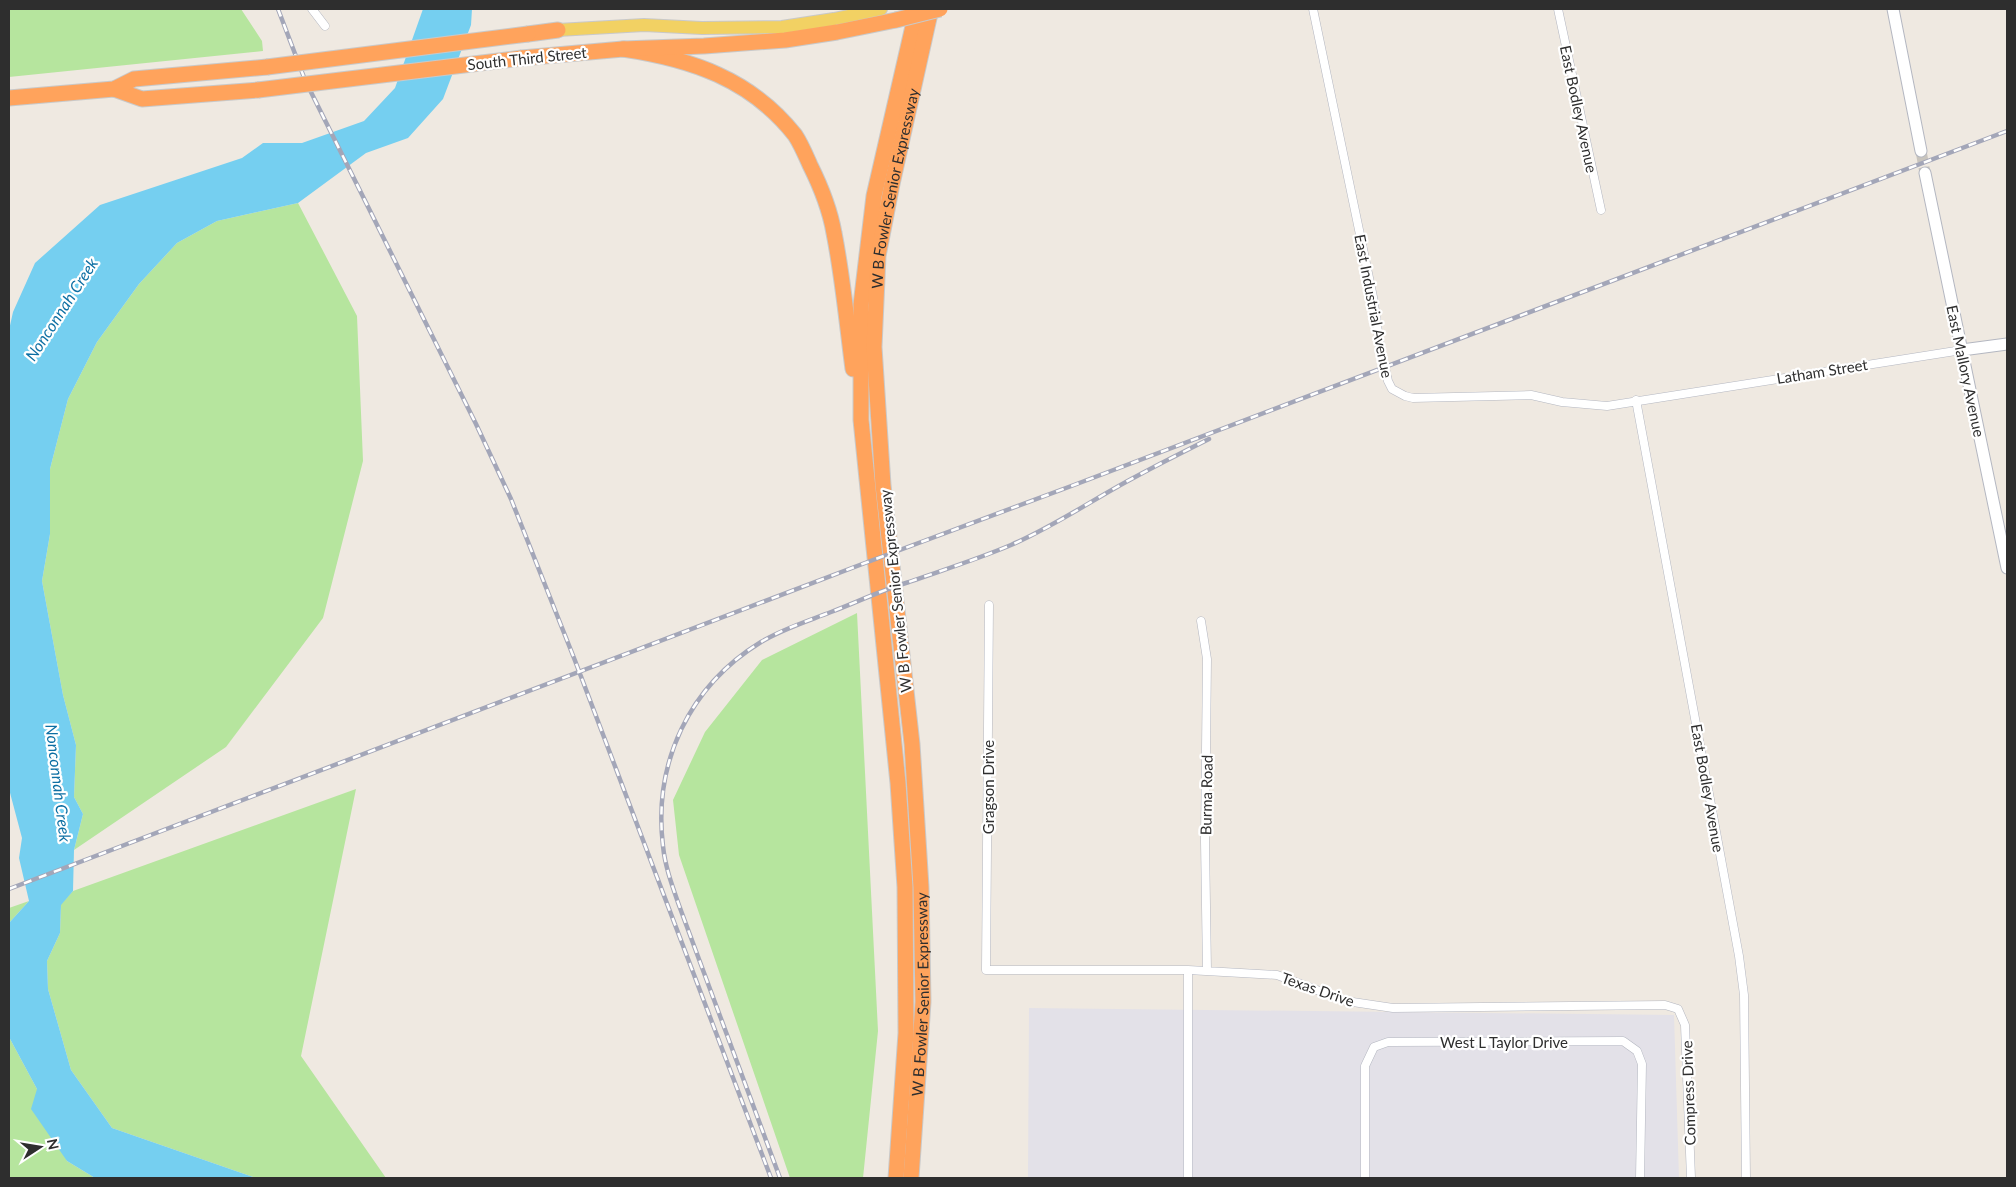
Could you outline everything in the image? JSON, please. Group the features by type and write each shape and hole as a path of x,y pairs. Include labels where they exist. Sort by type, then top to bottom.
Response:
{"highway":[{"name":"W B Fowler Senior Expressway","path":"896,1178 906,1033 904,886 897,773 861,420 862,305 874,196 917,9"},
{"name":"W B Fowler Senior Expressway","path":"911,1178 923,1002 921,887 912,744 883,485 874,346 878,256 931,9"},
{"name":"South Third Street","path":"114,89 142,99 258,90 522,58 623,49 785,40 837,32 940,9"},
{"name":"South Third Street","path":"9,98 114,89 134,79 267,67 558,30"},
{"path":"623,49 662,55 698,66 730,80 770,108 796,136 821,186 834,232 861,420"}],"main road":[{"name":"South Third Street","path":"558,30 644,25 702,28 782,27 881,9"},
{"path":"1893,9 1921,151"},
{"name":"East Mallory Avenue","path":"1925,173 2007,568"},
{"name":"Latham Street","path":"1962,350 2007,344"}],"street":[{"path":"312,9 325,26"},
{"name":"East Industrial Avenue","path":"1314,9 1373,297 1380,346 1388,381 1392,389 1405,396 1426,399 1531,395 1562,402 1606,406 1636,400"},
{"name":"East Bodley Avenue","path":"1558,9 1601,210"},
{"name":"Latham Street","path":"1636,400 1962,350"},
{"name":"East Bodley Avenue","path":"1636,400 1737,945 1744,995 1746,1178"},
{"name":"Gragson Drive","path":"986,970 989,605"},
{"name":"Burma Road","path":"1201,620 1207,659 1205,841 1207,971"},
{"name":"Texas Drive","path":"986,970 1188,970 1277,975 1346,1001 1392,1008 1665,1004 1678,1009"},
{"path":"1188,970 1188,1178"},
{"name":"Compress Drive","path":"1678,1009 1686,1025 1691,1178"},
{"name":"West L Taylor Drive","path":"1365,1178 1365,1066 1374,1047 1388,1042 1623,1041 1637,1051 1642,1064 1640,1178"}],"shaded area":[{"path":"1029,1008 1674,1015 1679,1178 1028,1178"}],"green space":[{"path":"9,9 241,9 262,41 263,51 9,77"},
{"path":"298,203 357,316 363,461 323,618 226,747 74,850 83,814 74,797 76,745 63,695 42,581 50,534 50,469 68,399 97,342 139,284 177,243 217,221"},
{"path":"857,613 878,1031 863,1178 790,1178 679,855 673,800 705,732 762,660"},
{"path":"356,789 301,1056 386,1178 256,1178 112,1128 71,1070 48,989 47,961 60,933 61,904 73,891"},
{"path":"29,901 9,923 9,908"},
{"path":"9,1037 37,1089 67,1161 95,1178 9,1178"}],"water":[{"name":"Nonconnah Creek","path":"423,9 472,9 471,25 443,99 408,138 366,153 298,203 217,221 177,243 139,284 97,342 68,399 50,469 50,534 42,581 63,695 76,745 74,797 83,814 74,850 73,891 61,905 60,933 47,961 48,989 71,1070 112,1128 256,1178 95,1178 67,1161 31,1109 37,1089 9,1037 9,923 29,901 19,858 22,838 9,789 9,330 13,312 35,263 100,205 242,158 263,143 302,143 364,121 395,88"}],"tunnel":[{"path":"1921,151 1925,173"}],"railway":[{"path":"278,9 305,80 476,424 511,499 574,658 771,1178"},
{"path":"9,889 2007,131"},
{"path":"780,1178 680,908 664,854 661,815 664,785 681,729 696,704 714,681 736,660 769,637 879,592 1011,545 1209,439"}]}
